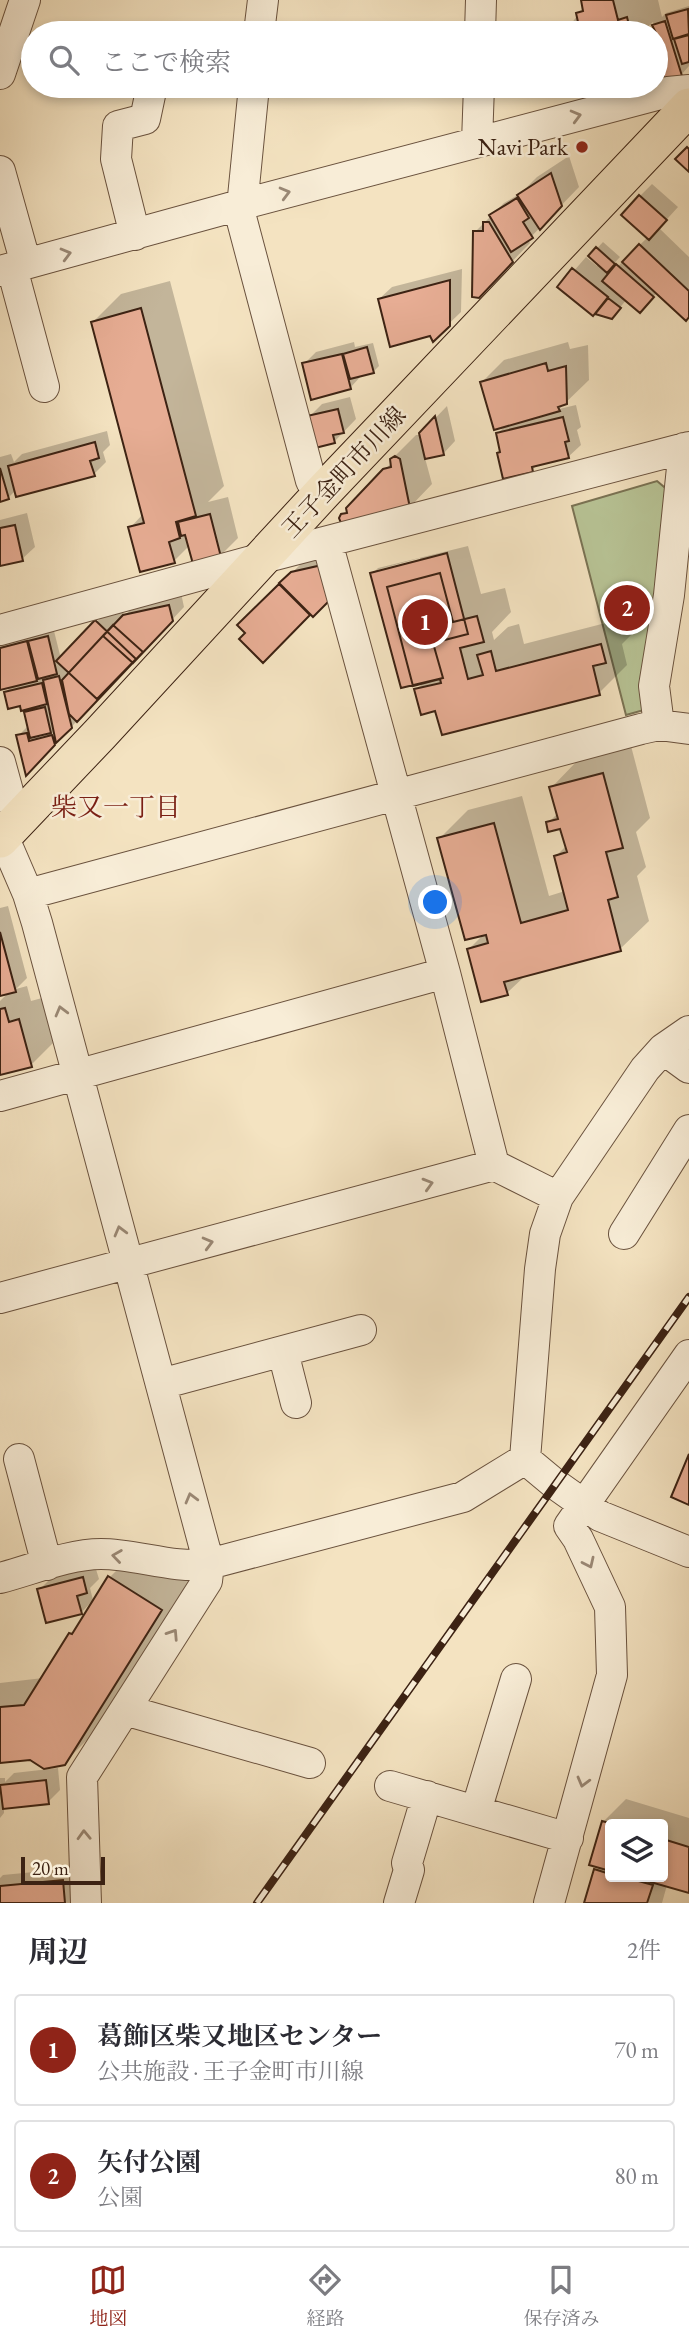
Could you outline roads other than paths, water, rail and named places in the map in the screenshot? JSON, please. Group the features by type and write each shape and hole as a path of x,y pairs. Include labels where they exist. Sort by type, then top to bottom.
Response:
{"main road":[{"name":"王子金町市川線","path":"8,831 323,492 689,107"}],"street":[{"path":"0,74 25,0"},
{"path":"261,21 263,0"},
{"path":"480,21 481,0"},
{"path":"668,92 689,90"},
{"path":"135,235 116,159 118,126 145,119 149,98"},
{"path":"253,98 240,205 241,217 311,481 323,492"},
{"path":"477,142 479,98"},
{"path":"13,268 645,98"},
{"path":"0,171 13,268 44,387"},
{"path":"0,630 686,447 669,595 654,686 659,725"},
{"path":"327,542 445,973 494,1165"},
{"path":"28,894 659,725 689,729"},
{"path":"0,762 9,795 8,831 78,1075 209,1564 207,1581 82,1777 86,1903"},
{"path":"0,1096 445,973"},
{"path":"529,1463 540,1269 545,1234 558,1197 645,1069 663,1049 689,1031"},
{"path":"663,1049 689,1068"},
{"path":"624,1234 689,1130"},
{"path":"0,1298 494,1165 558,1197"},
{"path":"161,1384 361,1330"},
{"path":"283,1352 296,1403"},
{"path":"549,1903 612,1675 610,1607 578,1539 569,1527 689,1355"},
{"path":"19,1459 47,1565"},
{"path":"529,1463 600,1516 689,1552"},
{"path":"0,1578 80,1556 101,1554 193,1566 209,1564 463,1497 529,1463"},
{"path":"476,1811 516,1679"},
{"path":"125,1710 310,1763"},
{"path":"390,1786 568,1838"},
{"path":"399,1903 409,1870 407,1863 427,1796"}],"railway":[{"path":"257,1903 689,1297"}],"place":[{"name":"Navi Park","path":"582,147"},
{"name":"矢付公園","path":"627,608"},
{"name":"葛飾区柴又地区センター","path":"425,622"}],"district":[{"name":"柴又一丁目","path":"116,807"}]}
